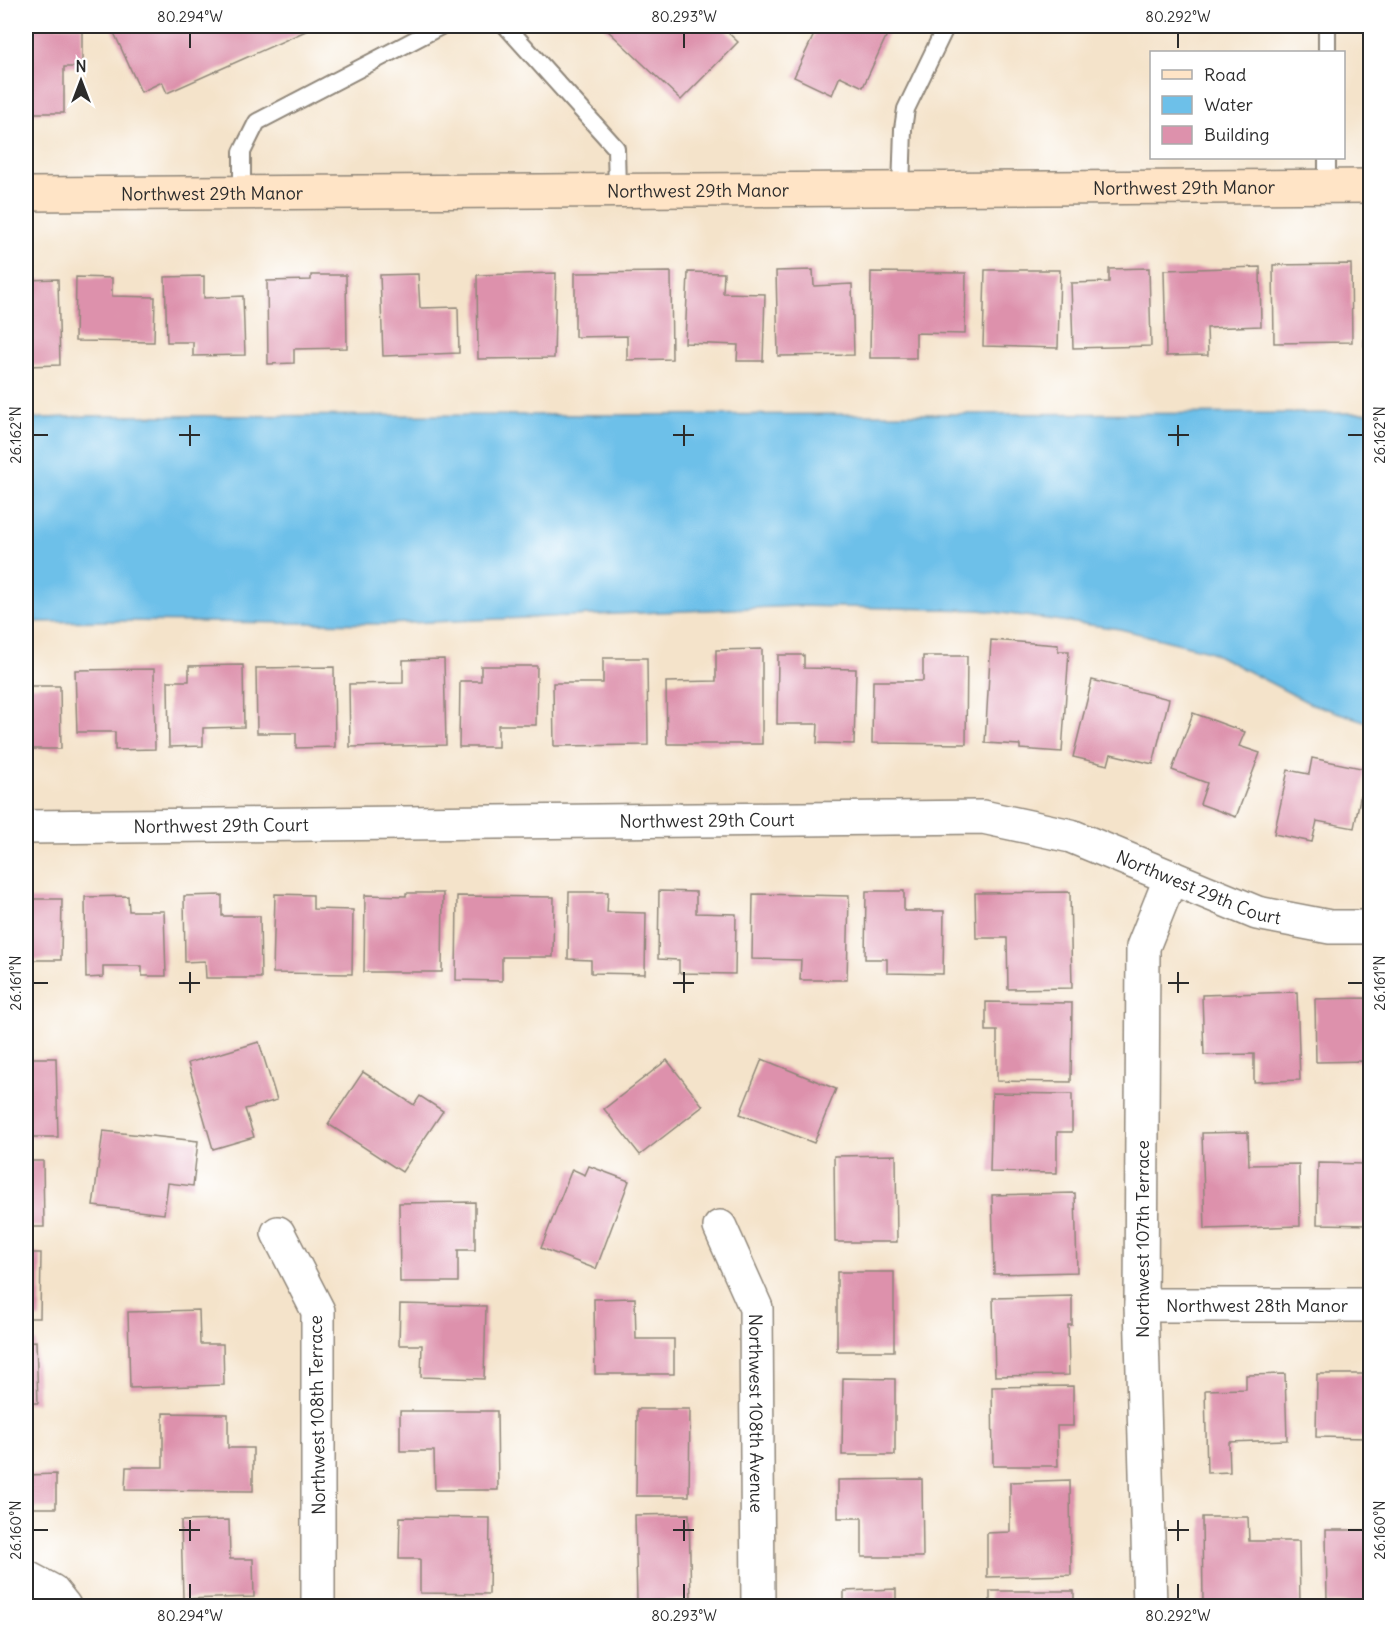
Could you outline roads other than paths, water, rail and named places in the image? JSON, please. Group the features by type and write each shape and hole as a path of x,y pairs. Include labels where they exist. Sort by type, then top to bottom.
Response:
{"street":[{"name":"Northwest 29th Manor","path":"26,194 901,189 1327,172 1371,186"},
{"name":"Northwest 29th Court","path":"26,827 983,817 1071,836 1257,913 1330,927 1371,927"},
{"name":"Northwest 107th Terrace","path":"1150,1606 1142,1305 1143,946 1171,877"},
{"name":"Northwest 108th Avenue","path":"720,1227 756,1308 758,1606"},
{"name":"Northwest 108th Terrace","path":"278,1233 318,1311 318,1606"},
{"name":"Northwest 28th Manor","path":"1142,1305 1371,1305"}],"lane":[{"path":"242,193 242,152 257,122 441,26"},
{"path":"506,26 616,148 617,190"},
{"path":"901,189 906,109 946,26"},
{"path":"1327,26 1327,51"}],"water":[{"path":"1370,413 1370,723 1309,703 1209,651 1120,629 980,610 797,606 386,624 26,622 26,419 87,416"}]}
